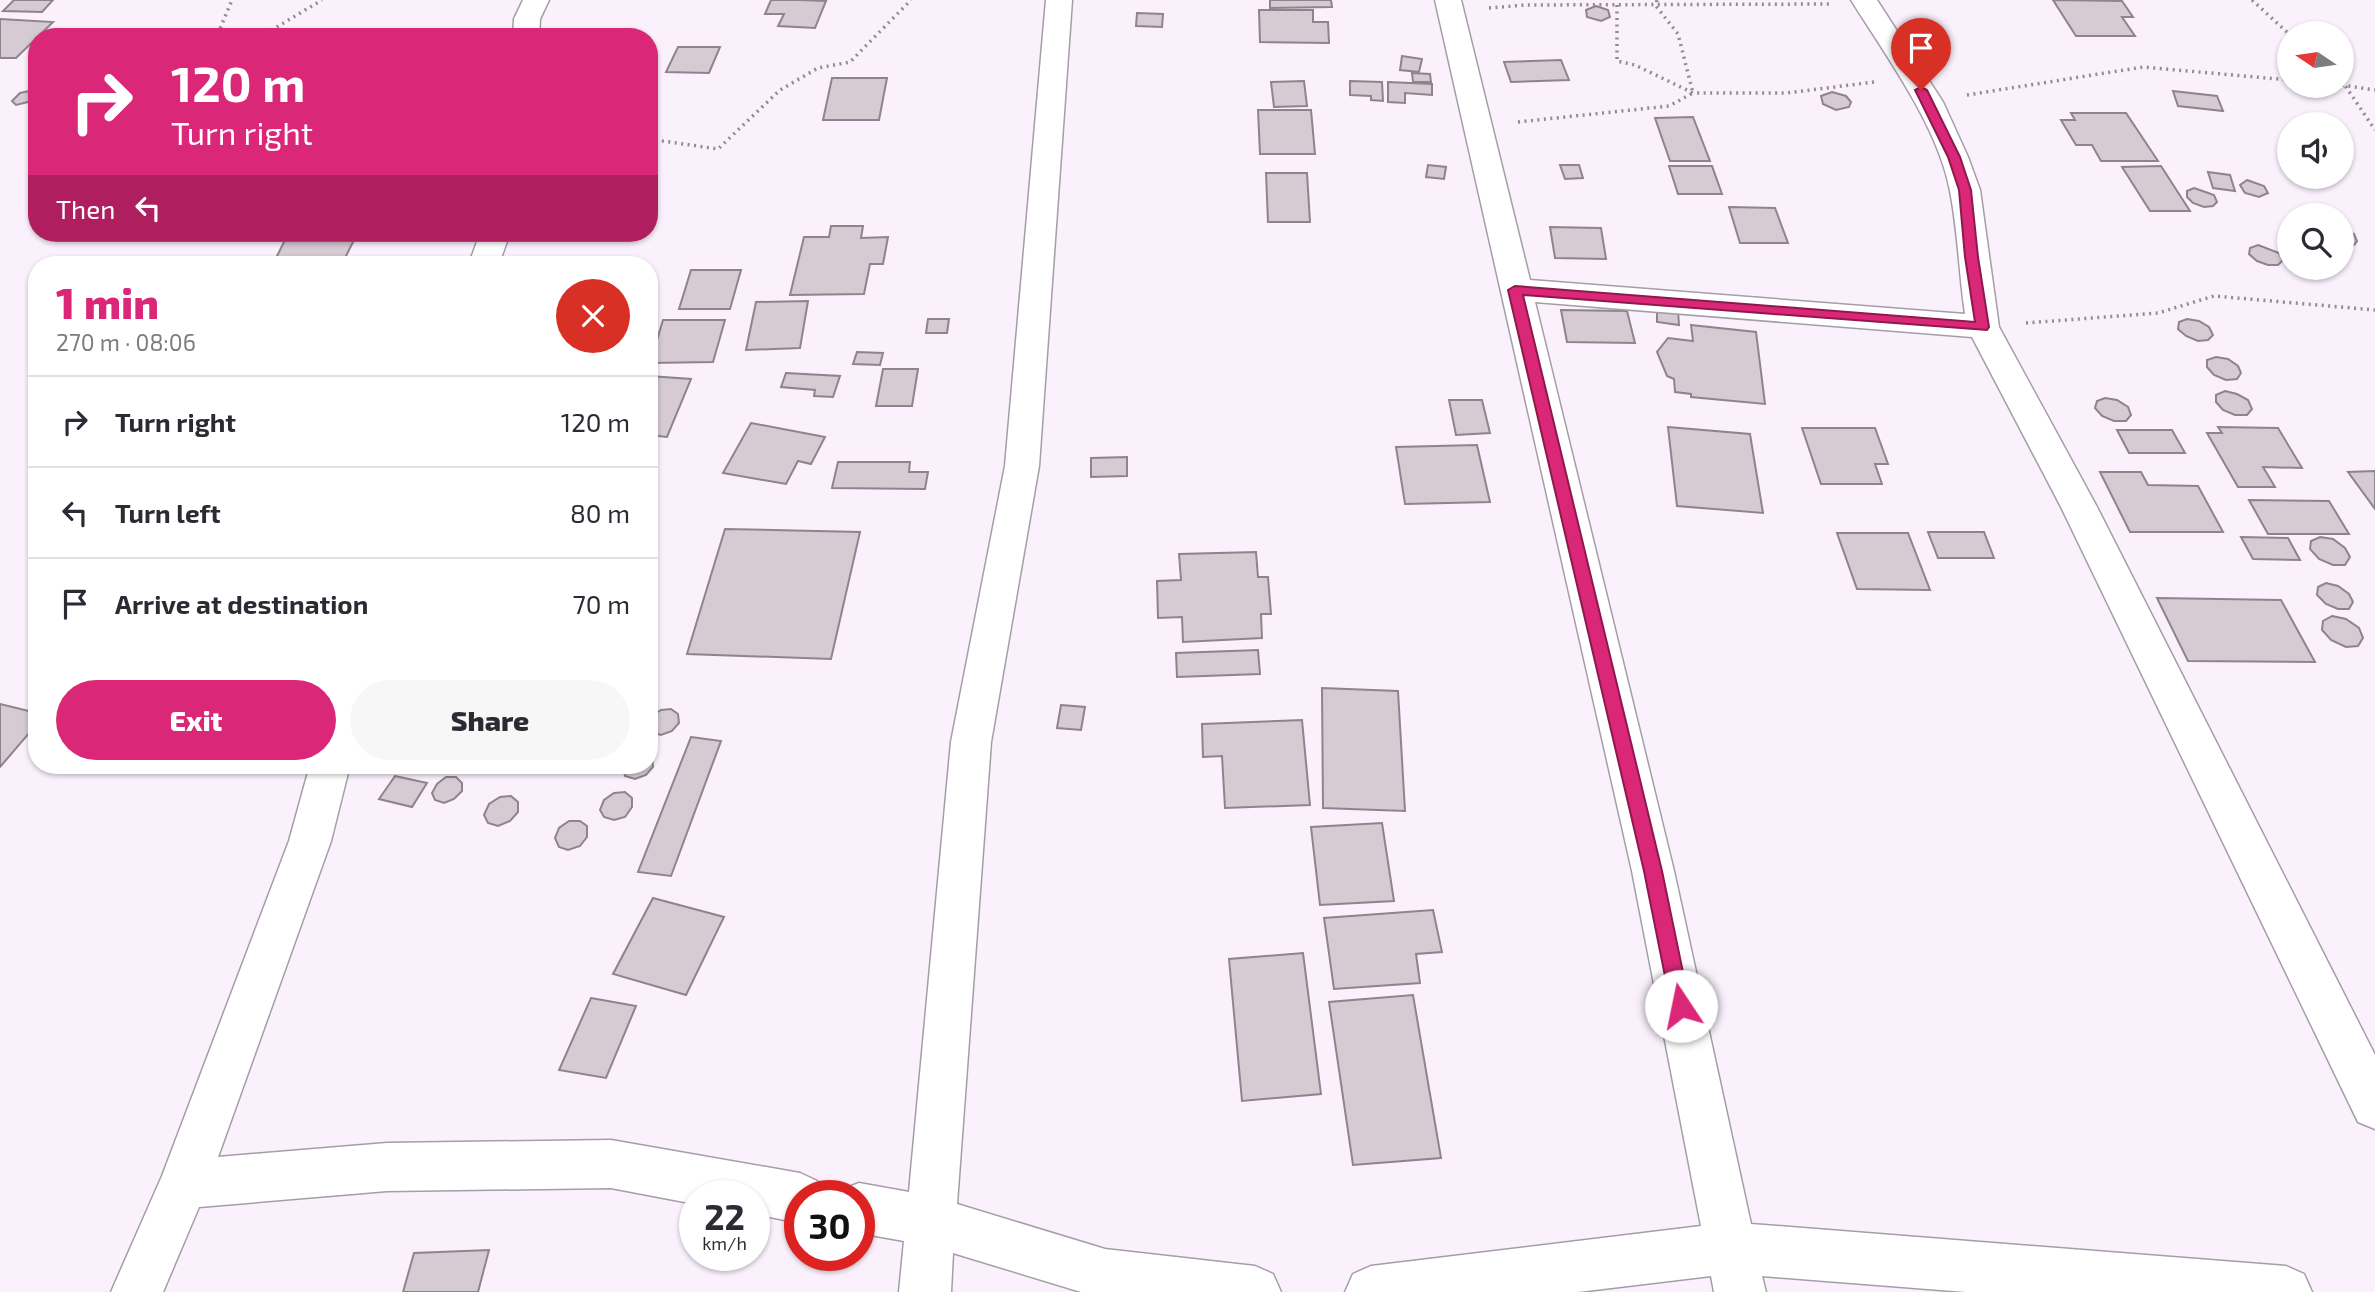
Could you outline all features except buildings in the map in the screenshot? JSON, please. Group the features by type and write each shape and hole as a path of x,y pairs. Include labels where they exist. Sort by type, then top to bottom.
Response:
{"street":[{"path":"526,28 527,19 536,0"},
{"path":"925,1292 971,742 1022,466 1059,0"},
{"path":"1865,1 1921,90 1954,157 1965,190 1983,327 2079,507 2375,1105"},
{"path":"1448,6 1653,871 1735,1270"},
{"path":"1515,290 1983,327"},
{"path":"137,1292 184,1184 310,841 328,774"},
{"path":"184,1184 387,1167 611,1164 784,1195"},
{"path":"875,1211 929,1221 1105,1274 1255,1292"},
{"path":"1371,1292 1735,1270 2286,1292"}],"path":[{"path":"220,28 232,0"},
{"path":"275,28 322,0"},
{"path":"658,140 718,149 780,90 818,68 850,62 911,0"},
{"path":"1657,0 1656,6 1678,34 1693,93"},
{"path":"2252,0 2277,23"},
{"path":"1448,6 1565,2 1656,6 1865,1"},
{"path":"1618,5 1617,61 1636,65 1693,93 1921,90 2143,67 2277,79"},
{"path":"2354,86 2375,90"},
{"path":"1475,125 1669,106 1693,93"},
{"path":"2353,98 2375,130"},
{"path":"1983,327 2158,313 2214,296 2375,310"}],"route":[{"path":"1681,1006 1653,871 1515,290 1983,327 1965,190 1954,157 1921,90"}]}
